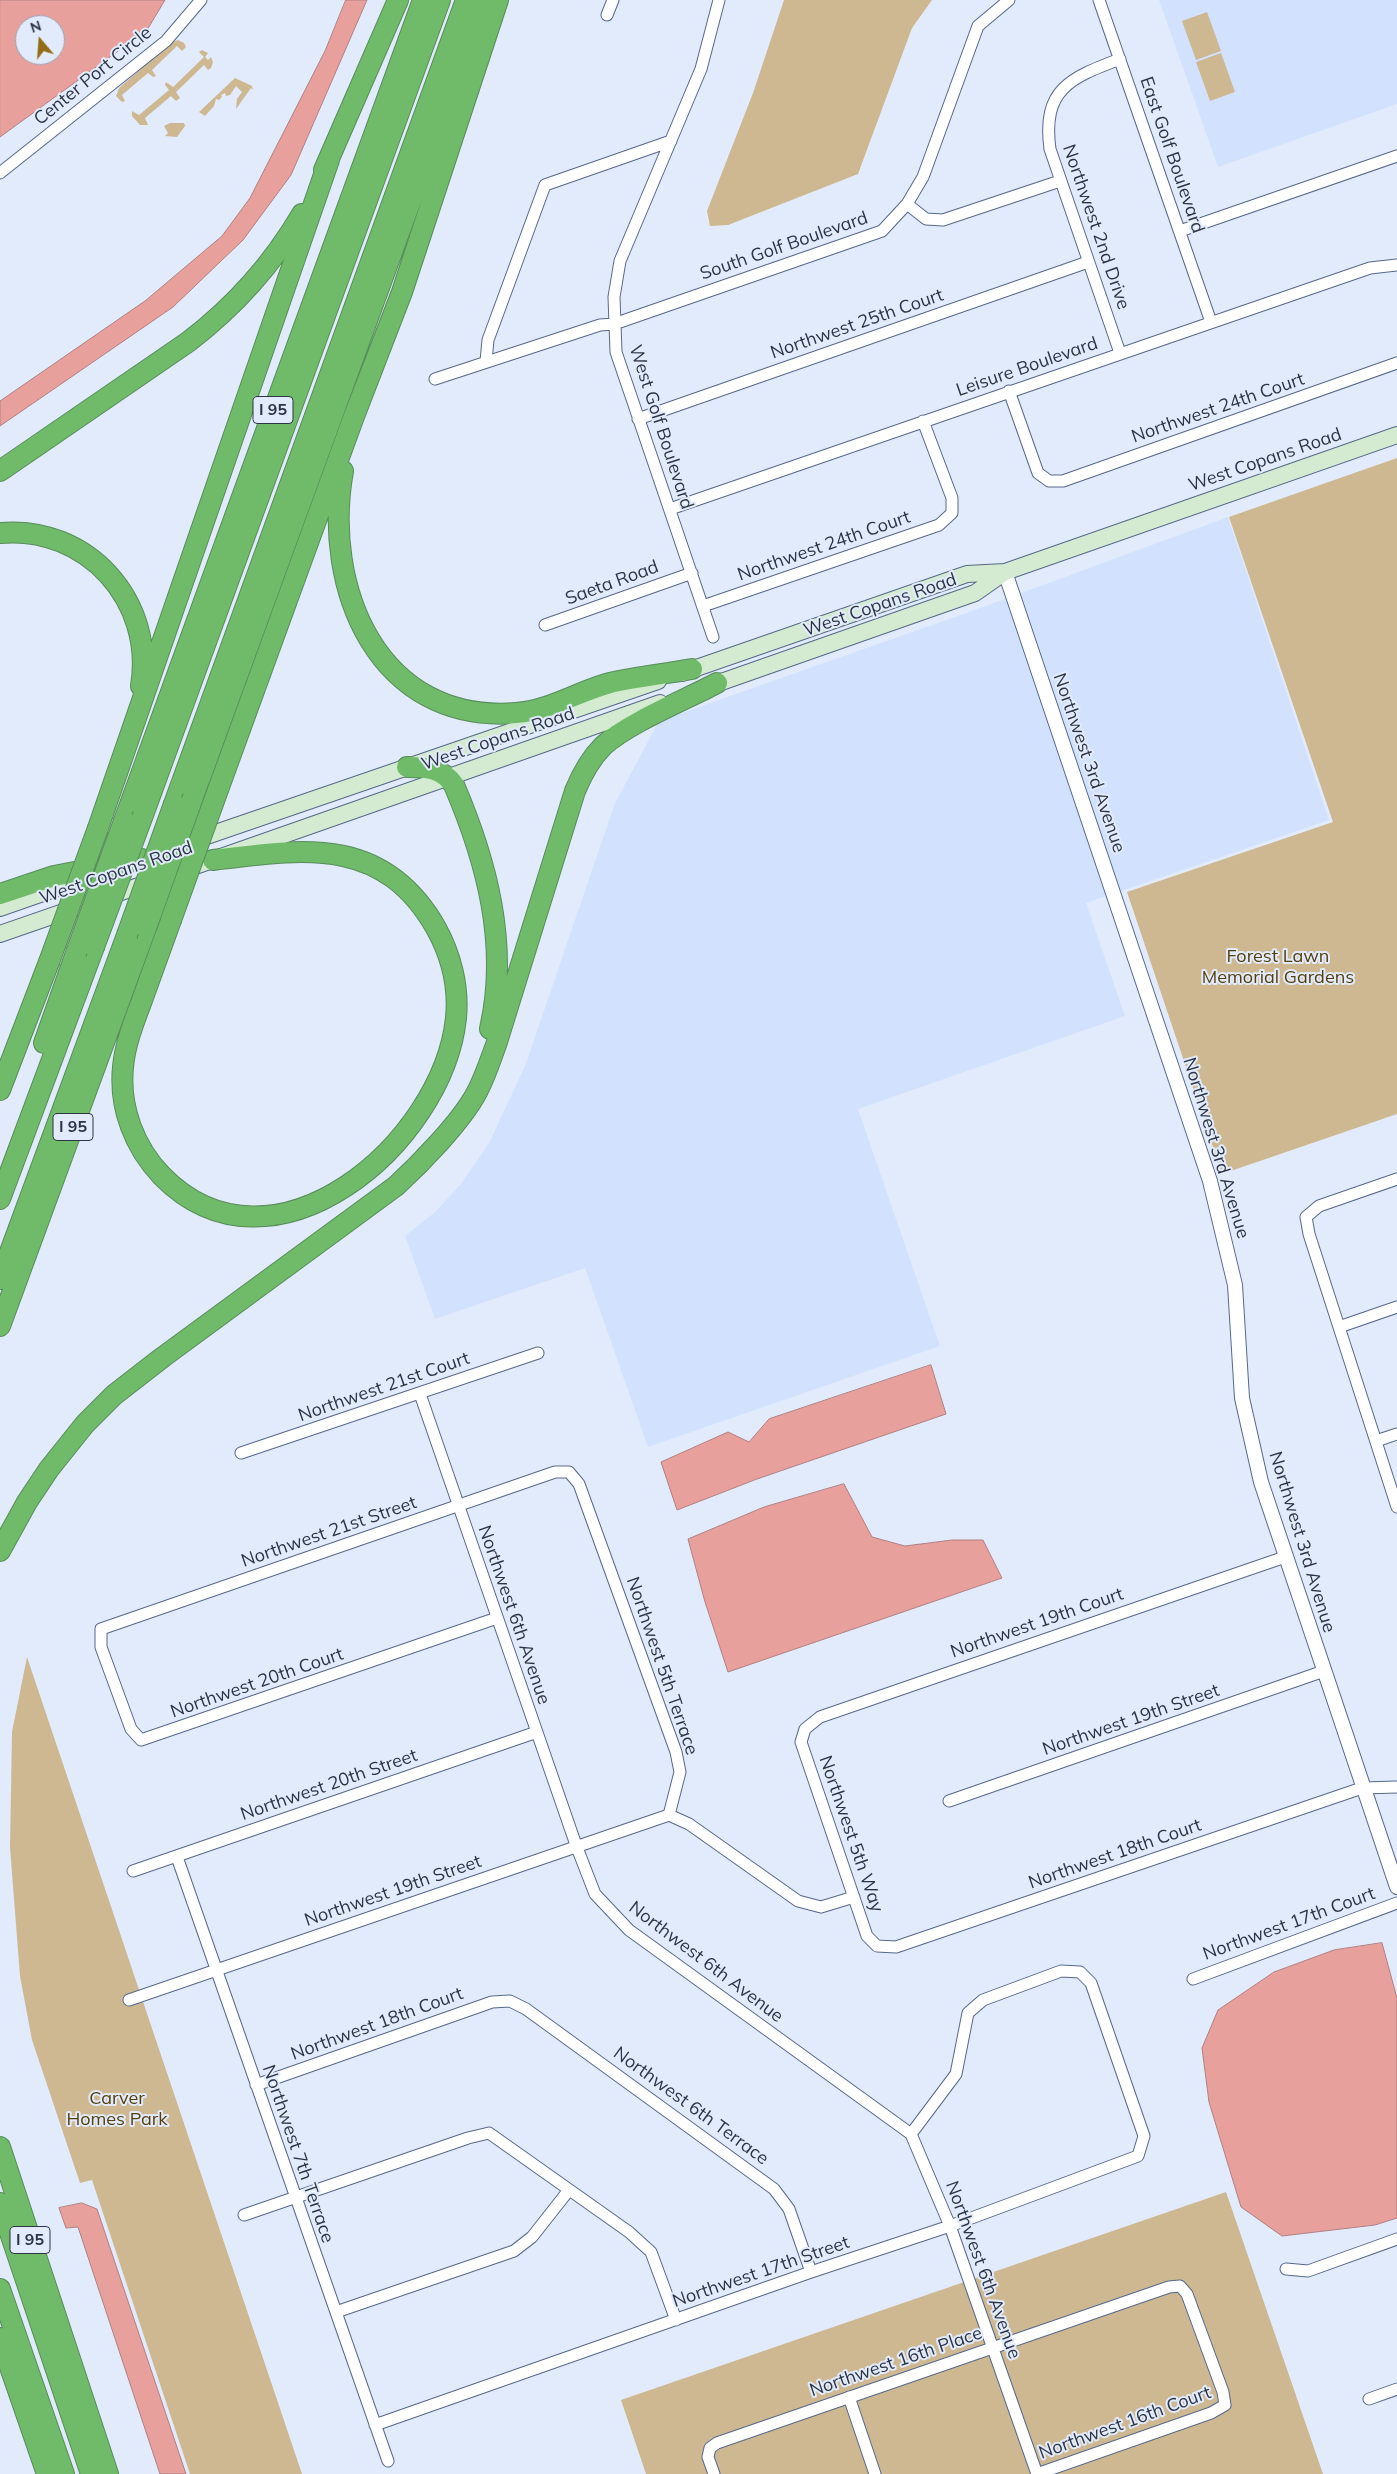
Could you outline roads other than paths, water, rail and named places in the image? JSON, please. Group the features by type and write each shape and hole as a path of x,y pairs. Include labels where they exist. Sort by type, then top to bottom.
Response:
{"highway":[{"path":"0,471 188,342 217,319 258,277 301,215 329,160 398,0"},
{"name":"I 95","path":"0,1161 85,950 124,821 423,0"},
{"path":"0,1199 85,950 143,815 440,0"},
{"path":"0,1279 127,935 466,0"},
{"name":"I 95","path":"0,1326 484,0"},
{"path":"213,860 305,850 326,852 356,859 388,876 417,901 438,931 448,954 456,990 456,1017 446,1057 434,1086 409,1126 389,1149 356,1179 322,1201 300,1210 271,1216 241,1216 219,1211 196,1202 176,1189 152,1164 130,1126 124,1104 122,1081 124,1057 130,1033 219,787 350,428 413,262 498,0"},
{"path":"0,1090 98,828 329,160"},
{"path":"373,371 344,467 339,502 339,538 344,573 354,609 367,638 391,669 419,691 440,701 468,711 497,714 529,711 609,684 692,669"},
{"path":"0,533 40,536 74,549 104,570 124,593 137,621 143,648 141,685 129,740"},
{"path":"0,1551 48,1468 85,1424 114,1395 168,1353 381,1198 410,1173 468,1107 485,1077 575,791 584,771 603,746 619,734 717,683"},
{"path":"408,767 433,768 449,777 456,790 487,882 495,920 497,960 495,1000 482,1057 466,1095 437,1143"},
{"path":"0,894 54,876 142,859"},
{"name":"I 95","path":"0,2147 108,2474"},
{"path":"0,2203 91,2474"},
{"path":"0,2289 64,2474"},
{"path":"0,2338 47,2474"}],"main road":[{"name":"West Copans Road","path":"0,908 967,574 1004,572 1397,435"},
{"name":"West Copans Road","path":"0,934 975,593 1004,572"}],"street":[{"name":"Center Port Circle","path":"0,173 166,40 201,0"},
{"path":"607,15 613,0"},
{"name":"West Golf Boulevard","path":"713,637 616,352 614,297 620,261 701,69 719,0"},
{"name":"South Golf Boulevard","path":"435,379 600,325 614,324 882,231 907,204 923,177 978,26 1009,0"},
{"name":"East Golf Boulevard","path":"1098,0 1211,322"},
{"name":"Northwest 2nd Drive","path":"1120,59 1083,73 1068,84 1054,100 1047,126 1050,149 1060,181 1120,352"},
{"path":"486,361 488,340 545,185 671,141"},
{"path":"1180,231 1397,156"},
{"path":"907,204 926,219 943,220 1060,181"},
{"name":"Northwest 25th Court","path":"638,419 1088,262"},
{"name":"Leisure Boulevard","path":"670,509 1120,352 1370,268 1397,265"},
{"name":"Northwest 24th Court","path":"1009,391 1038,473 1049,481 1064,481 1397,363"},
{"name":"Northwest 24th Court","path":"703,606 939,526 952,513 952,498 924,421"},
{"name":"Northwest 3rd Avenue","path":"1004,572 1210,1181 1235,1285 1242,1398 1261,1482 1362,1788 1397,1887"},
{"name":"Saeta Road","path":"544,625 692,573"},
{"path":"1397,1180 1319,1206 1306,1217 1397,1507"},
{"path":"1339,1327 1397,1307"},
{"name":"Northwest 21st Court","path":"241,1453 538,1353"},
{"name":"Northwest 6th Avenue","path":"420,1394 536,1732 595,1894 629,1930 911,2134 950,2226 1037,2474"},
{"path":"1376,1441 1397,1434"},
{"name":"Northwest 21st Street","path":"101,1630 555,1472 569,1472"},
{"name":"Northwest 5th Terrace","path":"569,1472 579,1484 676,1752 680,1772 669,1815"},
{"name":"Northwest 19th Court","path":"805,1729 820,1716 1285,1557"},
{"name":"Northwest 20th Court","path":"101,1630 101,1647 130,1729 141,1740 497,1618"},
{"name":"Northwest 19th Street","path":"949,1801 1324,1671"},
{"name":"Northwest 5th Way","path":"805,1729 801,1742 867,1936 877,1946"},
{"name":"Northwest 20th Street","path":"133,1871 536,1732"},
{"name":"Northwest 18th Court","path":"877,1946 896,1948 1362,1788 1397,1787"},
{"path":"669,1815 689,1824 798,1901 821,1907 854,1897"},
{"name":"Northwest 19th Street","path":"129,2000 576,1845 669,1815"},
{"name":"Northwest 7th Terrace","path":"177,1857 388,2461"},
{"name":"Northwest 17th Court","path":"1193,1978 1397,1903"},
{"name":"Northwest 17th Street","path":"376,2425 811,2272 950,2226 1138,2156 1144,2136 1090,1983 1080,1972 1061,1971 983,2000 968,2013 956,2074 911,2134"},
{"name":"Northwest 18th Court","path":"256,2086 492,2002 510,2001"},
{"name":"Northwest 6th Terrace","path":"510,2001 526,2009 774,2189 789,2209 811,2272"},
{"path":"244,2215 468,2138 490,2133 629,2232 651,2252 676,2320"},
{"path":"336,2312 514,2251 532,2237 569,2190"},
{"path":"1286,2269 1308,2271 1397,2239"},
{"name":"Northwest 16th Place","path":"714,2474 708,2457 710,2448 849,2397 1169,2287 1180,2286 1187,2294 1223,2392 1224,2405"},
{"path":"1369,2399 1397,2389"},
{"path":"849,2397 876,2474"},
{"name":"Northwest 16th Court","path":"1037,2474 1211,2414 1224,2405"}],"park label":[{"name":"Forest Lawn Memorial Gardens","path":"1278,968"},
{"name":"Carver Homes Park","path":"117,2109"}]}
